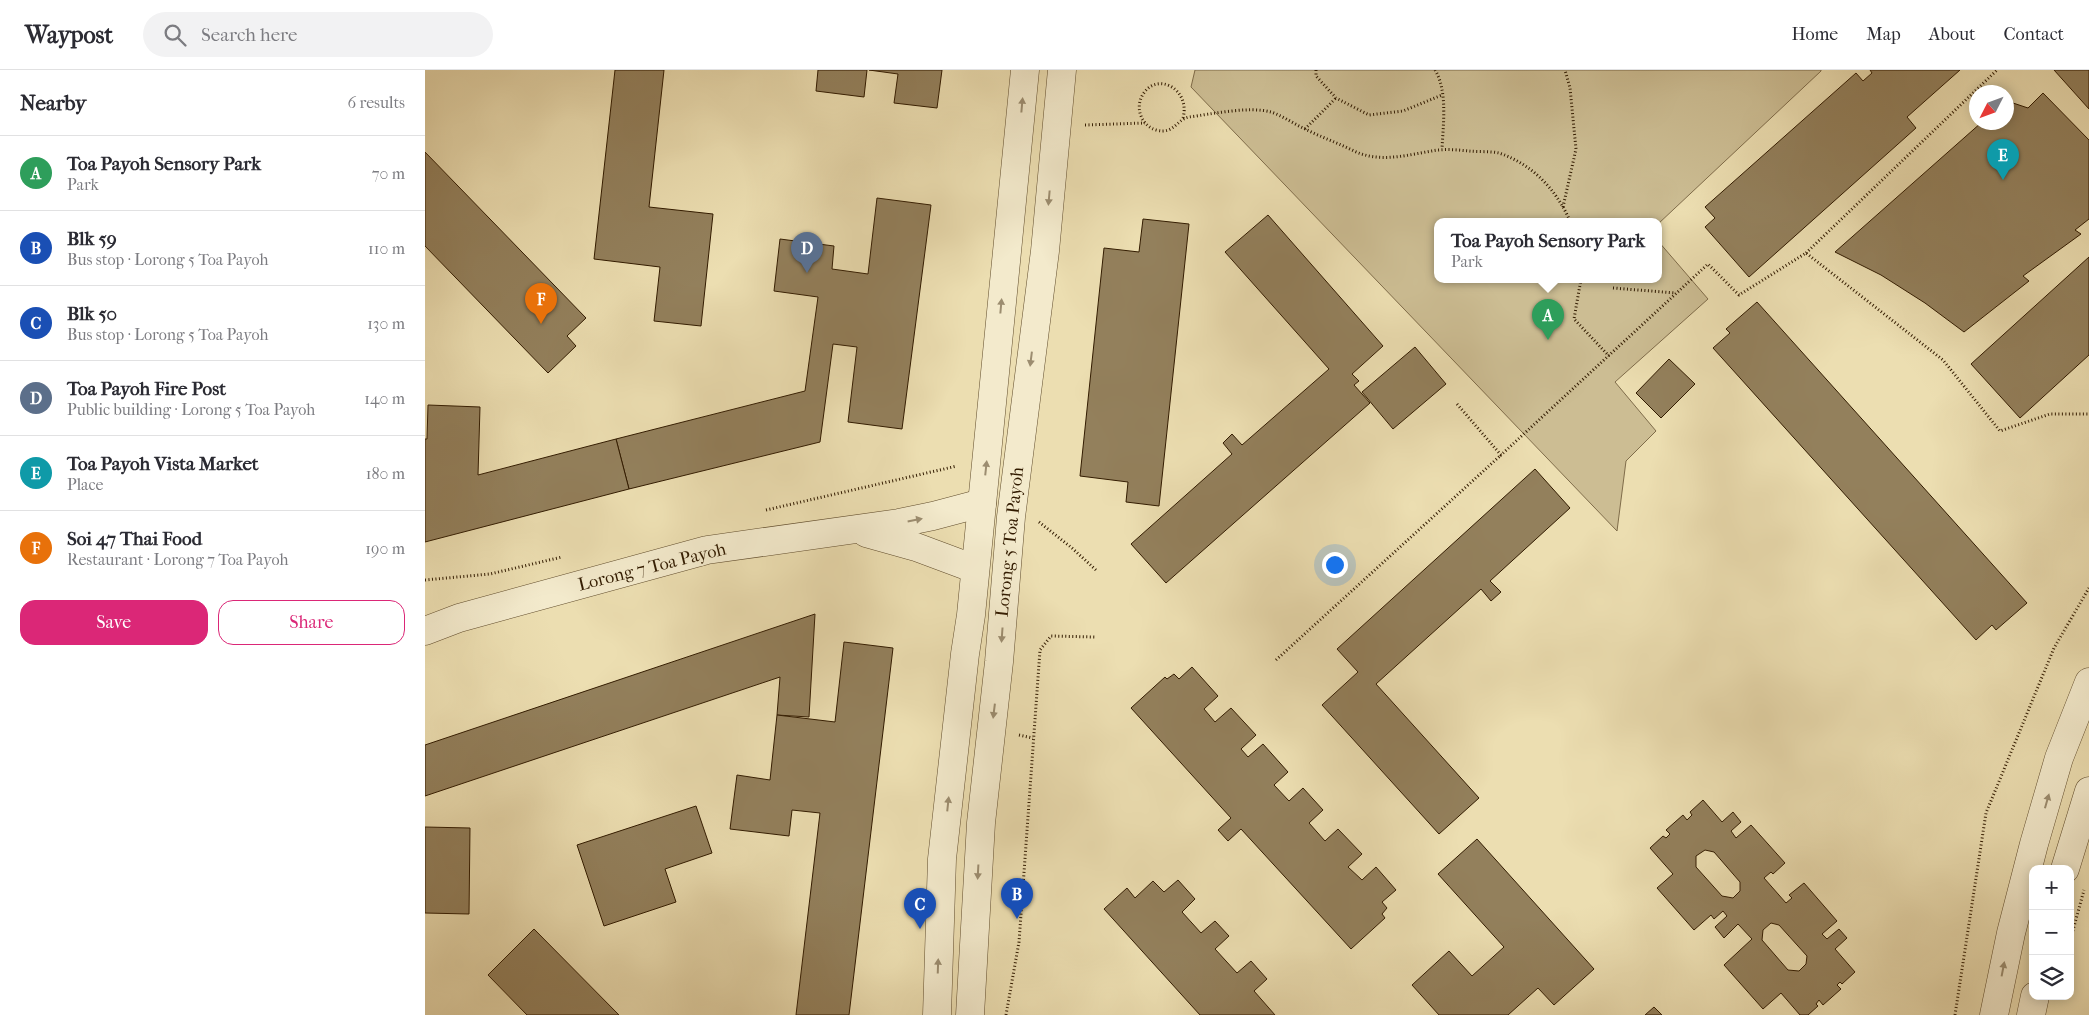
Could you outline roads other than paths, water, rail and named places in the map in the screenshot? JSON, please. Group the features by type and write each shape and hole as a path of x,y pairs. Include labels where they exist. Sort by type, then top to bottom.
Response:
{"street":[{"name":"Lorong 5 Toa Payoh","path":"937,1015 942,859 982,503 1025,70"},
{"name":"Lorong 5 Toa Payoh","path":"970,1015 981,823 999,662 1011,517 1045,251 1062,70"},
{"name":"Lorong 7 Toa Payoh","path":"425,631 459,618 707,550 933,516 982,503"},
{"name":"Lorong 7 Toa Payoh","path":"849,530 875,534 975,569"},
{"name":"Lorong 7 Toa Payoh","path":"425,614 459,618"},
{"path":"1995,1015 2011,933 2034,844 2059,758 2089,682"},
{"path":"2076,875 2089,791"},
{"path":"2031,1015 2034,1000"}],"place":[{"name":"Toa Payoh Vista Market","path":"2003,180"},
{"name":"Toa Payoh Fire Post","path":"807,273"},
{"name":"Soi 47 Thai Food","path":"541,324"},
{"name":"Toa Payoh Sensory Park","path":"1548,340"},
{"name":"Blk 59","path":"1017,919"},
{"name":"Blk 50","path":"920,929"}]}
